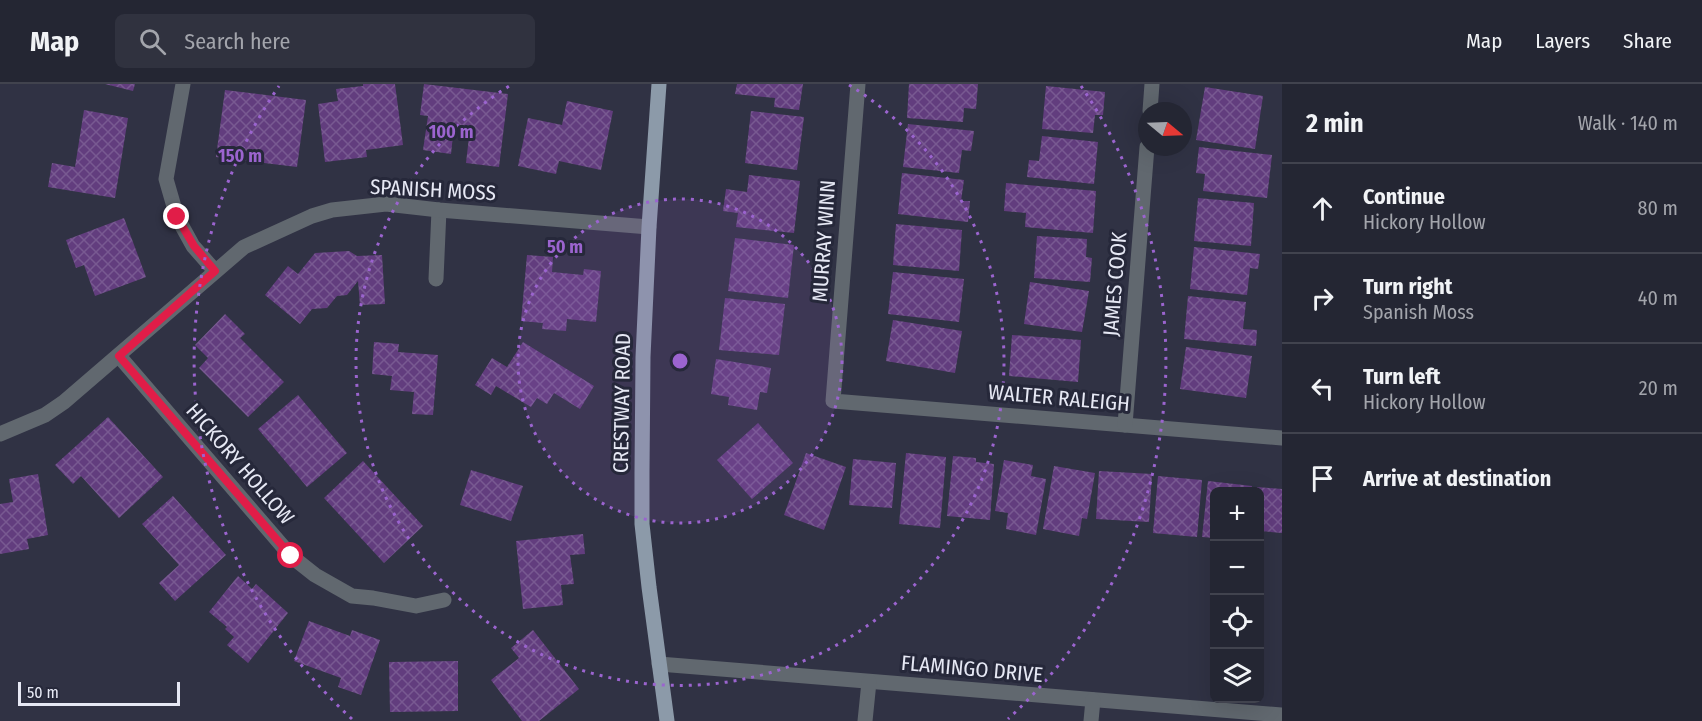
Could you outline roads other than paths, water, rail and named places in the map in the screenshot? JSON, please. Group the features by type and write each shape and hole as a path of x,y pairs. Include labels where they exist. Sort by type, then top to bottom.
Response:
{"main road":[{"name":"CRESTWAY ROAD","path":"659,84 643,357 642,524 648,586 667,721"}],"street":[{"path":"183,84 166,179 177,217 194,246 215,271"},
{"name":"MURRAY WINN","path":"833,401 858,84"},
{"path":"1151,102 1152,84"},
{"name":"JAMES COOK","path":"1125,425 1146,156"},
{"name":"SPANISH MOSS","path":"0,434 45,415 64,402 244,247 312,216 332,210 386,204 649,227"},
{"path":"436,279 439,210"},
{"name":"HICKORY HOLLOW","path":"119,356 291,556 315,575 352,596 416,606 444,600"},
{"name":"WALTER RALEIGH","path":"833,401 1282,438"},
{"name":"FLAMINGO DRIVE","path":"659,664 1282,715"},
{"path":"865,721 869,682"},
{"path":"1091,721 1093,700"}]}
